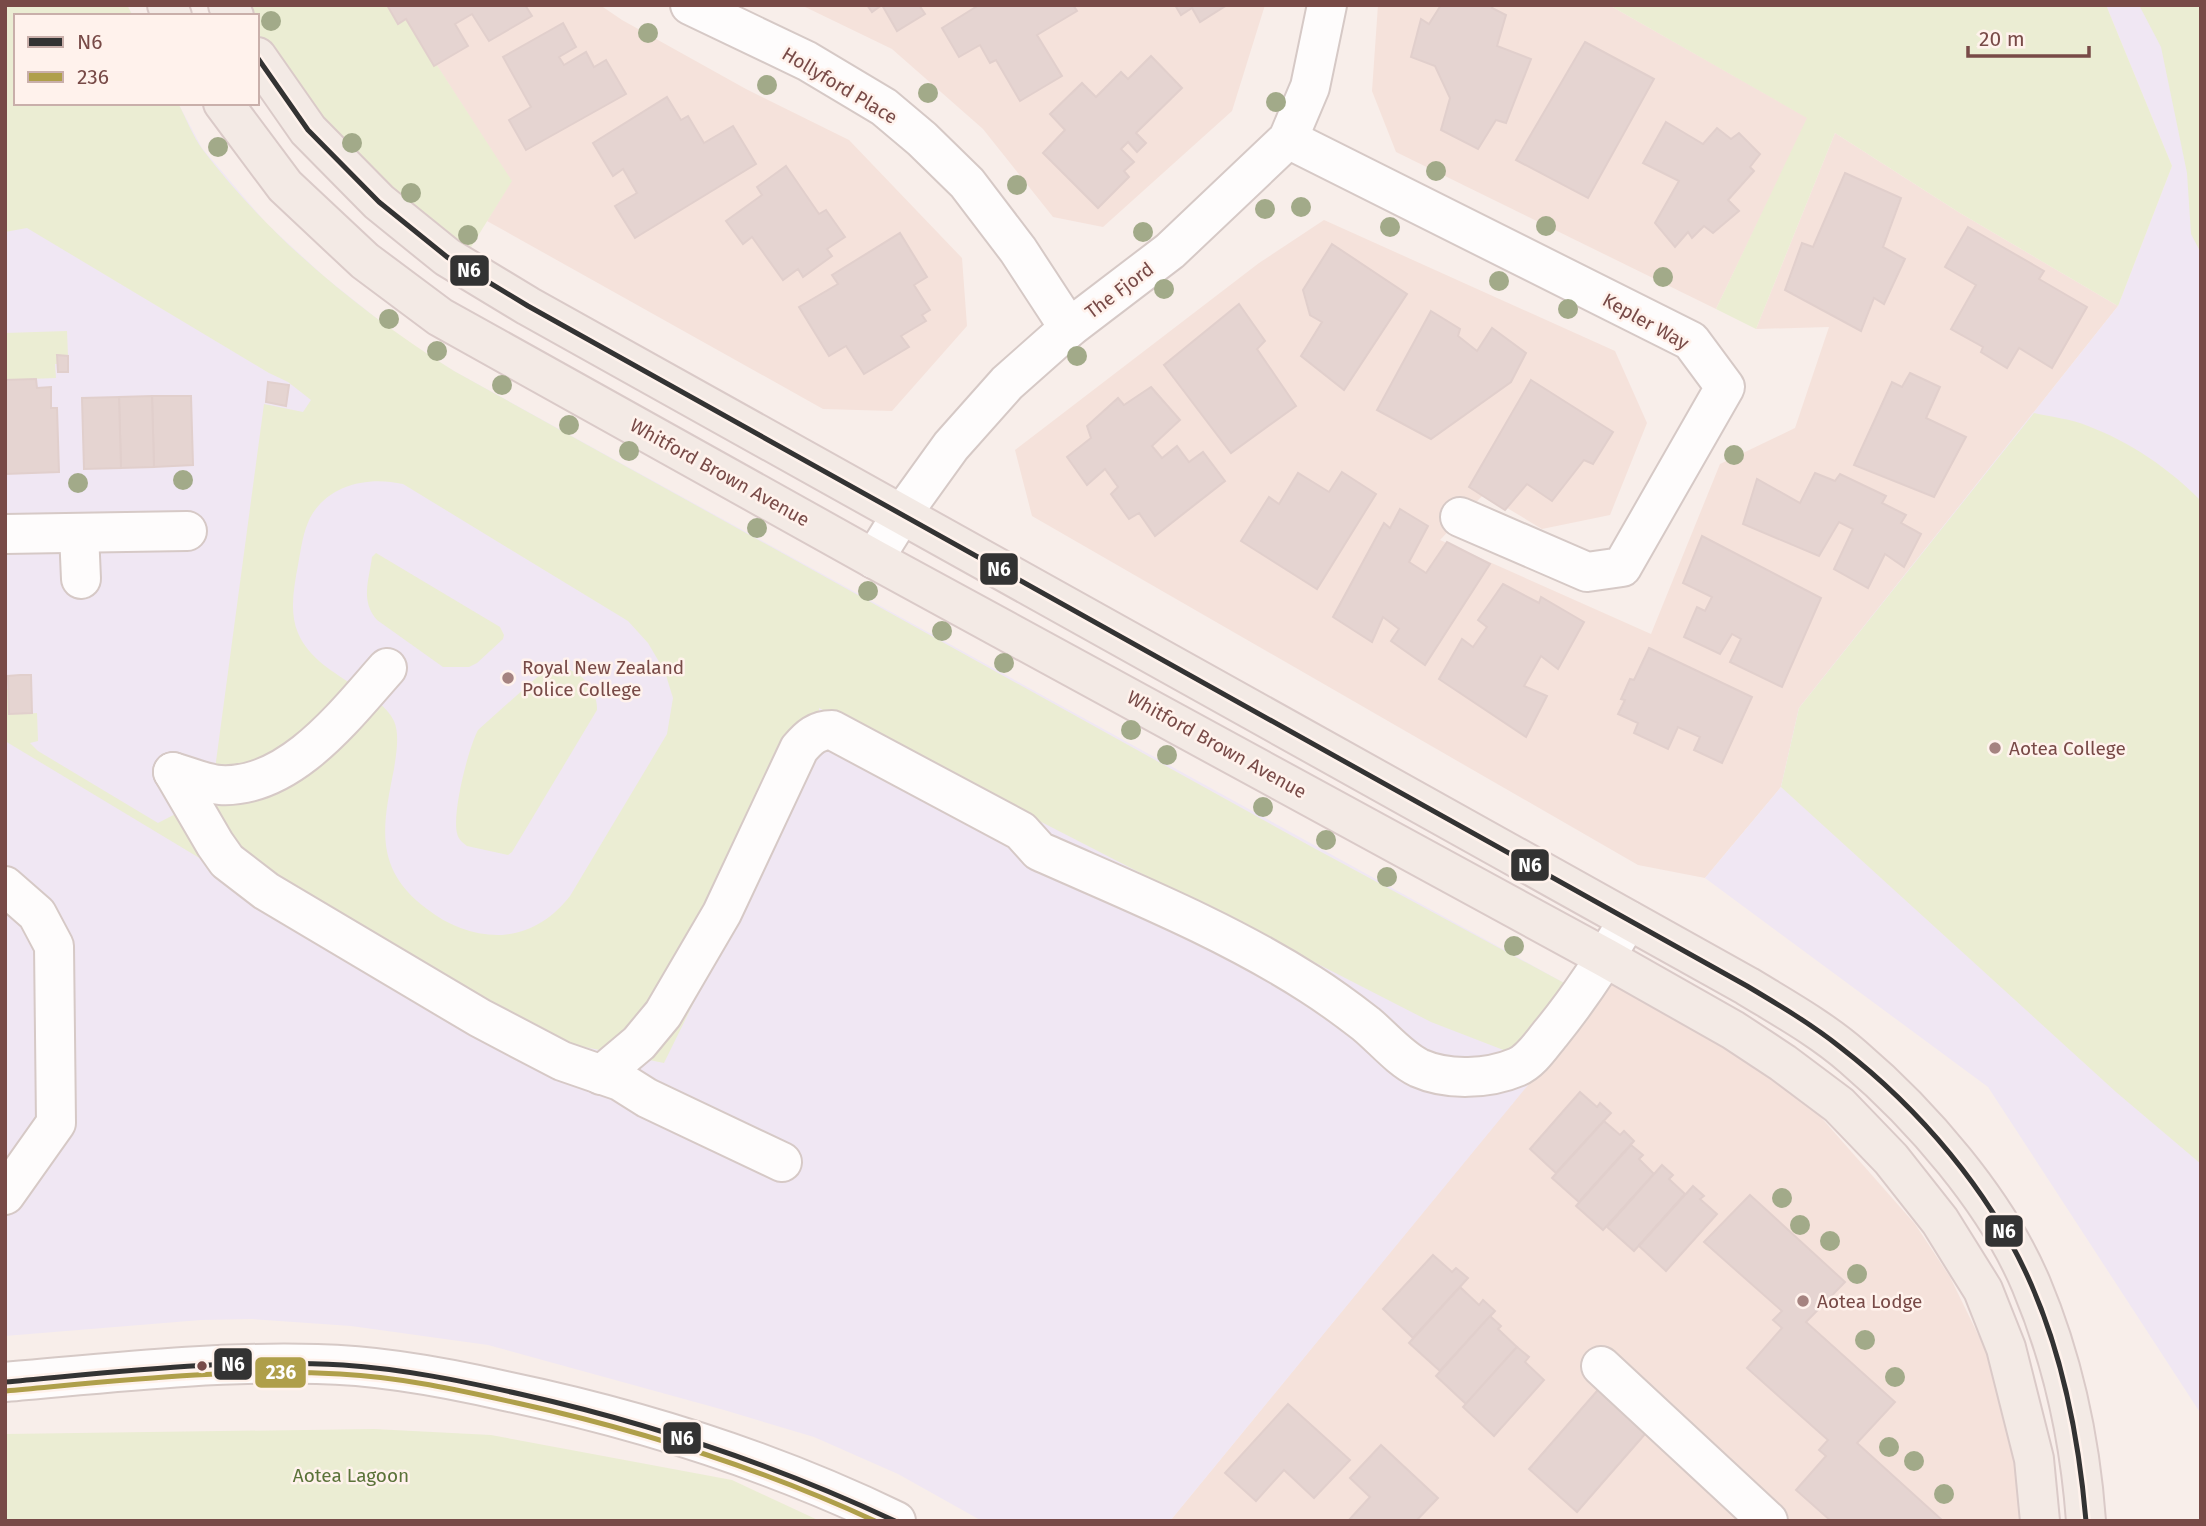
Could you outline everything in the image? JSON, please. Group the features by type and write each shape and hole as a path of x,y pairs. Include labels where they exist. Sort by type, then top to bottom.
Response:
{"main road":[{"path":"259,61 309,130 345,170 379,202 447,257 540,313 1747,986 1808,1024 1852,1056 1925,1125 2004,1232 2031,1282 2050,1333 2073,1414 2086,1521"},
{"name":"Whitford Brown Avenue","path":"224,105 285,186 365,261 440,317 874,559 1606,958 1732,1030 1783,1063 1839,1105 1891,1159 1940,1221 1983,1290 2006,1348 2034,1459 2040,1521"}],"street":[{"name":"Hollyford Place","path":"690,5 807,61 884,107 967,183 1018,250 1069,328"},
{"name":"The Fjord","path":"874,559 902,514 951,446 1007,383 1069,328 1170,251 1288,139 1310,87 1327,5"},
{"name":"Kepler Way","path":"1288,139 1691,341 1725,387 1622,567 1587,572 1460,517"},
{"path":"5,534 187,531"},
{"path":"79,533 81,579"},
{"path":"387,668 323,738 270,774 220,785 173,772 227,861 266,891 480,1018 562,1060 620,1081 646,1098 782,1162"},
{"path":"601,1075 639,1043 663,1014 722,913 799,749 808,738 822,730 832,730 1021,831 1039,851"},
{"path":"992,841 1039,851 1199,921 1247,946 1311,985 1365,1023 1418,1068 1434,1073 1459,1076 1499,1074 1521,1065 1583,995 1628,920"},
{"path":"5,886 37,914 54,946 56,1110 56,1123 5,1195"},
{"path":"5,1382 204,1364 319,1364 434,1376 620,1418 767,1466 855,1501 896,1521"},
{"path":"1601,1366 1768,1521"}],"shaded area":[{"name":"Royal New Zealand Police College","path":"5,5 127,5 132,14 14,14 14,105 179,105 202,148 267,224 326,278 404,340 454,371 1597,1001 1170,1521 982,1521 898,1474 814,1437 488,1345 351,1326 252,1319 201,1320 5,1336"},
{"path":"398,5 600,5 746,89 849,140 962,258 967,326 892,411 823,409 487,221 511,181"},
{"path":"801,5 1265,5 1232,111 1103,227 1053,217 983,129 892,49"},
{"path":"1378,5 1609,5 1808,118 1716,309 1396,152 1372,91"},
{"name":"Aotea College","path":"2106,5 2201,5 2201,1414 1988,1087 1705,878 1781,787 1799,708 2118,306 2172,166"},
{"path":"1835,133 1960,213 2118,306 1799,708 1781,787 1705,878 1638,865 1032,516 1015,450 1259,263 1324,220 1615,351 1647,423 1610,515 1542,529 1484,494 1440,540 1651,634 1720,464 1795,428 1829,327 1756,329"},
{"path":"1614,979 1725,1043 1819,1115 1915,1224 1950,1277 1989,1357 2017,1466 2022,1521 1170,1521"}],"green space":[{"path":"5,5 127,5 132,14 14,14 14,105 179,105 203,150 258,214 351,299 454,371 1312,847 1566,984 1521,1047 1506,1051 1431,1022 819,708 821,744 664,1063 555,1041 261,875 204,808 377,701 387,710 397,732 385,829 390,863 398,879 427,909 462,929 502,935 531,928 556,911 570,896 667,734 673,698 665,672 648,643 628,621 403,484 377,481 350,485 327,497 310,518 302,541 293,599 295,625 303,642 323,664 356,687 307,740 241,771 215,769 264,404 303,412 311,400 288,382 27,228 5,232"},
{"path":"245,5 398,5 512,181 468,252 411,209 339,141 259,34 259,14 249,14"},
{"path":"1609,5 2106,5 2172,166 2118,306 1960,213 1835,133 1756,329 1716,309 1807,118"},
{"path":"2139,5 2201,5 2201,253 2191,234 2187,173 2161,47"},
{"path":"67,331 68,356 58,356 55,364 56,378 5,380 5,333"},
{"name":"Aotea College","path":"2034,413 2082,424 2119,440 2163,467 2201,501 2201,1164 2116,1092 1781,787 1799,708"},
{"path":"376,553 500,627 503,639 469,667 443,667 377,620 372,613 367,590 372,557"},
{"path":"552,666 569,670 584,679 594,693 597,710 512,852 508,855 467,846 458,835 457,811 466,766 478,730"},
{"path":"5,689 9,689 10,714 37,713 38,741 30,743 38,751 158,823 187,808 221,871 5,741"},
{"name":"Aotea Lagoon","path":"374,1429 491,1435 732,1480 820,1521 5,1521 5,1434"}],"building":[{"path":"387,5 525,5 532,16 489,41 472,14 455,24 468,46 434,66 406,19 398,24"},
{"path":"867,5 882,5 872,12"},
{"path":"882,5 919,5 925,14 897,31"},
{"path":"979,5 1073,5 1077,11 1037,35 1062,76 1020,101 996,60 990,63 980,45 959,57 942,28"},
{"path":"1175,5 1227,5 1200,22 1192,8 1181,15"},
{"path":"1441,5 1493,5 1492,8 1506,15 1497,46 1531,59 1506,123 1496,120 1478,149 1441,130 1450,98 1435,66 1411,57 1421,19 1429,24"},
{"path":"563,23 576,47 559,57 564,65 586,52 594,67 606,60 626,94 526,150 509,120 531,107 503,57"},
{"path":"1585,42 1654,79 1588,198 1516,160"},
{"path":"1151,56 1182,88 1136,133 1146,143 1137,152 1128,142 1121,149 1134,162 1124,171 1129,177 1098,208 1043,153 1065,130 1050,114 1082,83 1096,97 1121,72 1128,79"},
{"path":"667,97 681,120 688,116 704,143 733,126 756,164 635,238 615,206 637,193 623,169 613,176 593,143"},
{"path":"1666,122 1703,144 1717,128 1731,139 1739,133 1760,154 1750,167 1754,171 1728,200 1739,211 1713,233 1704,226 1692,238 1688,232 1675,247 1655,223 1679,181 1643,163"},
{"path":"786,166 819,214 826,210 845,237 827,249 832,256 803,277 798,269 783,280 752,237 743,244 726,221 762,195 757,187"},
{"path":"1845,173 1901,198 1883,247 1905,259 1884,304 1874,298 1861,331 1785,290 1802,243 1813,247"},
{"path":"1968,227 2044,271 2039,279 2087,307 2052,368 2019,348 2007,368 1981,352 1983,347 1951,329 1976,285 1945,267"},
{"path":"900,233 927,277 914,285 930,310 922,315 926,321 901,336 909,347 864,374 846,346 829,356 799,307 838,284 832,275"},
{"path":"1332,244 1407,294 1344,390 1301,356 1322,322 1310,315 1303,290"},
{"path":"1239,304 1265,341 1257,349 1296,406 1231,453 1164,365"},
{"path":"1431,311 1460,329 1458,336 1477,351 1492,328 1526,353 1511,382 1431,439 1377,410"},
{"path":"57,355 68,356 68,372 58,372"},
{"path":"1910,373 1940,387 1926,418 1966,437 1934,497 1854,465 1892,382 1902,387"},
{"path":"36,379 37,388 51,387 51,408 57,408 59,472 5,474 5,380"},
{"path":"1531,380 1613,432 1593,464 1584,460 1552,501 1527,484 1505,510 1469,487"},
{"path":"268,382 289,385 286,406 266,402"},
{"path":"1151,387 1180,420 1152,446 1162,458 1177,446 1189,462 1203,452 1225,481 1155,536 1139,513 1129,519 1111,494 1118,487 1105,469 1087,485 1067,457 1091,438 1087,426 1118,398 1124,405"},
{"path":"152,396 191,396 193,465 154,467"},
{"path":"152,396 154,467 121,468 119,397"},
{"path":"119,397 121,468 84,469 82,398"},
{"path":"1342,472 1376,494 1317,589 1241,541 1269,497 1279,504 1298,473 1329,492"},
{"path":"1815,473 1835,481 1840,474 1886,496 1882,503 1906,515 1901,523 1921,534 1904,567 1885,554 1868,588 1834,569 1853,529 1839,522 1819,556 1743,524 1757,479 1800,503"},
{"path":"1400,509 1428,526 1409,562 1426,573 1447,542 1490,564 1425,665 1391,641 1399,629 1383,617 1372,642 1333,617 1384,523 1390,528"},
{"path":"1702,536 1821,598 1782,687 1730,662 1741,639 1732,634 1720,654 1684,637 1697,607 1705,611 1712,597 1683,583"},
{"path":"1503,584 1539,603 1541,597 1584,622 1558,669 1541,656 1524,686 1547,696 1526,737 1439,679 1462,639 1473,647 1487,627 1478,620"},
{"path":"1649,648 1752,697 1722,763 1694,750 1700,737 1678,727 1668,749 1634,733 1638,723 1618,714 1630,679 1634,680"},
{"path":"31,675 32,713 9,714 8,676"},
{"path":"1580,1092 1597,1107 1600,1103 1611,1113 1556,1173 1530,1149"},
{"path":"1604,1121 1620,1135 1624,1131 1634,1141 1579,1202 1552,1178"},
{"path":"1631,1145 1643,1155 1639,1159 1654,1174 1603,1230 1576,1206"},
{"path":"1662,1165 1673,1175 1669,1179 1685,1194 1634,1251 1607,1227"},
{"path":"1693,1186 1704,1196 1700,1199 1717,1214 1666,1271 1639,1246"},
{"path":"1750,1195 1845,1282 1806,1322 1895,1402 1857,1443 1943,1521 1831,1521 1796,1490 1826,1456 1819,1450 1828,1440 1747,1368 1782,1328 1773,1320 1782,1311 1704,1242"},
{"path":"1433,1255 1452,1272 1456,1268 1468,1278 1413,1338 1383,1309"},
{"path":"1460,1287 1479,1305 1483,1300 1495,1311 1440,1371 1409,1343"},
{"path":"1490,1316 1501,1326 1498,1329 1517,1347 1466,1404 1436,1376"},
{"path":"1517,1347 1529,1357 1525,1362 1544,1380 1494,1436 1463,1407"},
{"path":"1604,1383 1652,1426 1577,1512 1529,1469"},
{"path":"1288,1404 1350,1460 1314,1498 1284,1470 1256,1501 1225,1473"},
{"path":"1381,1445 1438,1498 1416,1521 1348,1521 1370,1497 1350,1478"}],"transit line":[{"name":"N6","path":"259,60 308,130 379,202 447,257 528,306 1747,986 1840,1047 1898,1097 1925,1125 1974,1185 2015,1250 2043,1312 2061,1371 2074,1430 2086,1521"},
{"name":"N6","path":"5,1382 174,1367 259,1363 343,1365 410,1373 569,1405 664,1432 758,1464 895,1521"},
{"name":"236","path":"6,1391 173,1376 256,1373 340,1374 407,1381 517,1403 654,1438 744,1467 875,1521"}],"place":[{"name":"Royal New Zealand Police College","path":"508,678"},
{"name":"Aotea College","path":"1995,748"},
{"name":"Aotea Lodge","path":"1803,1301"}]}
